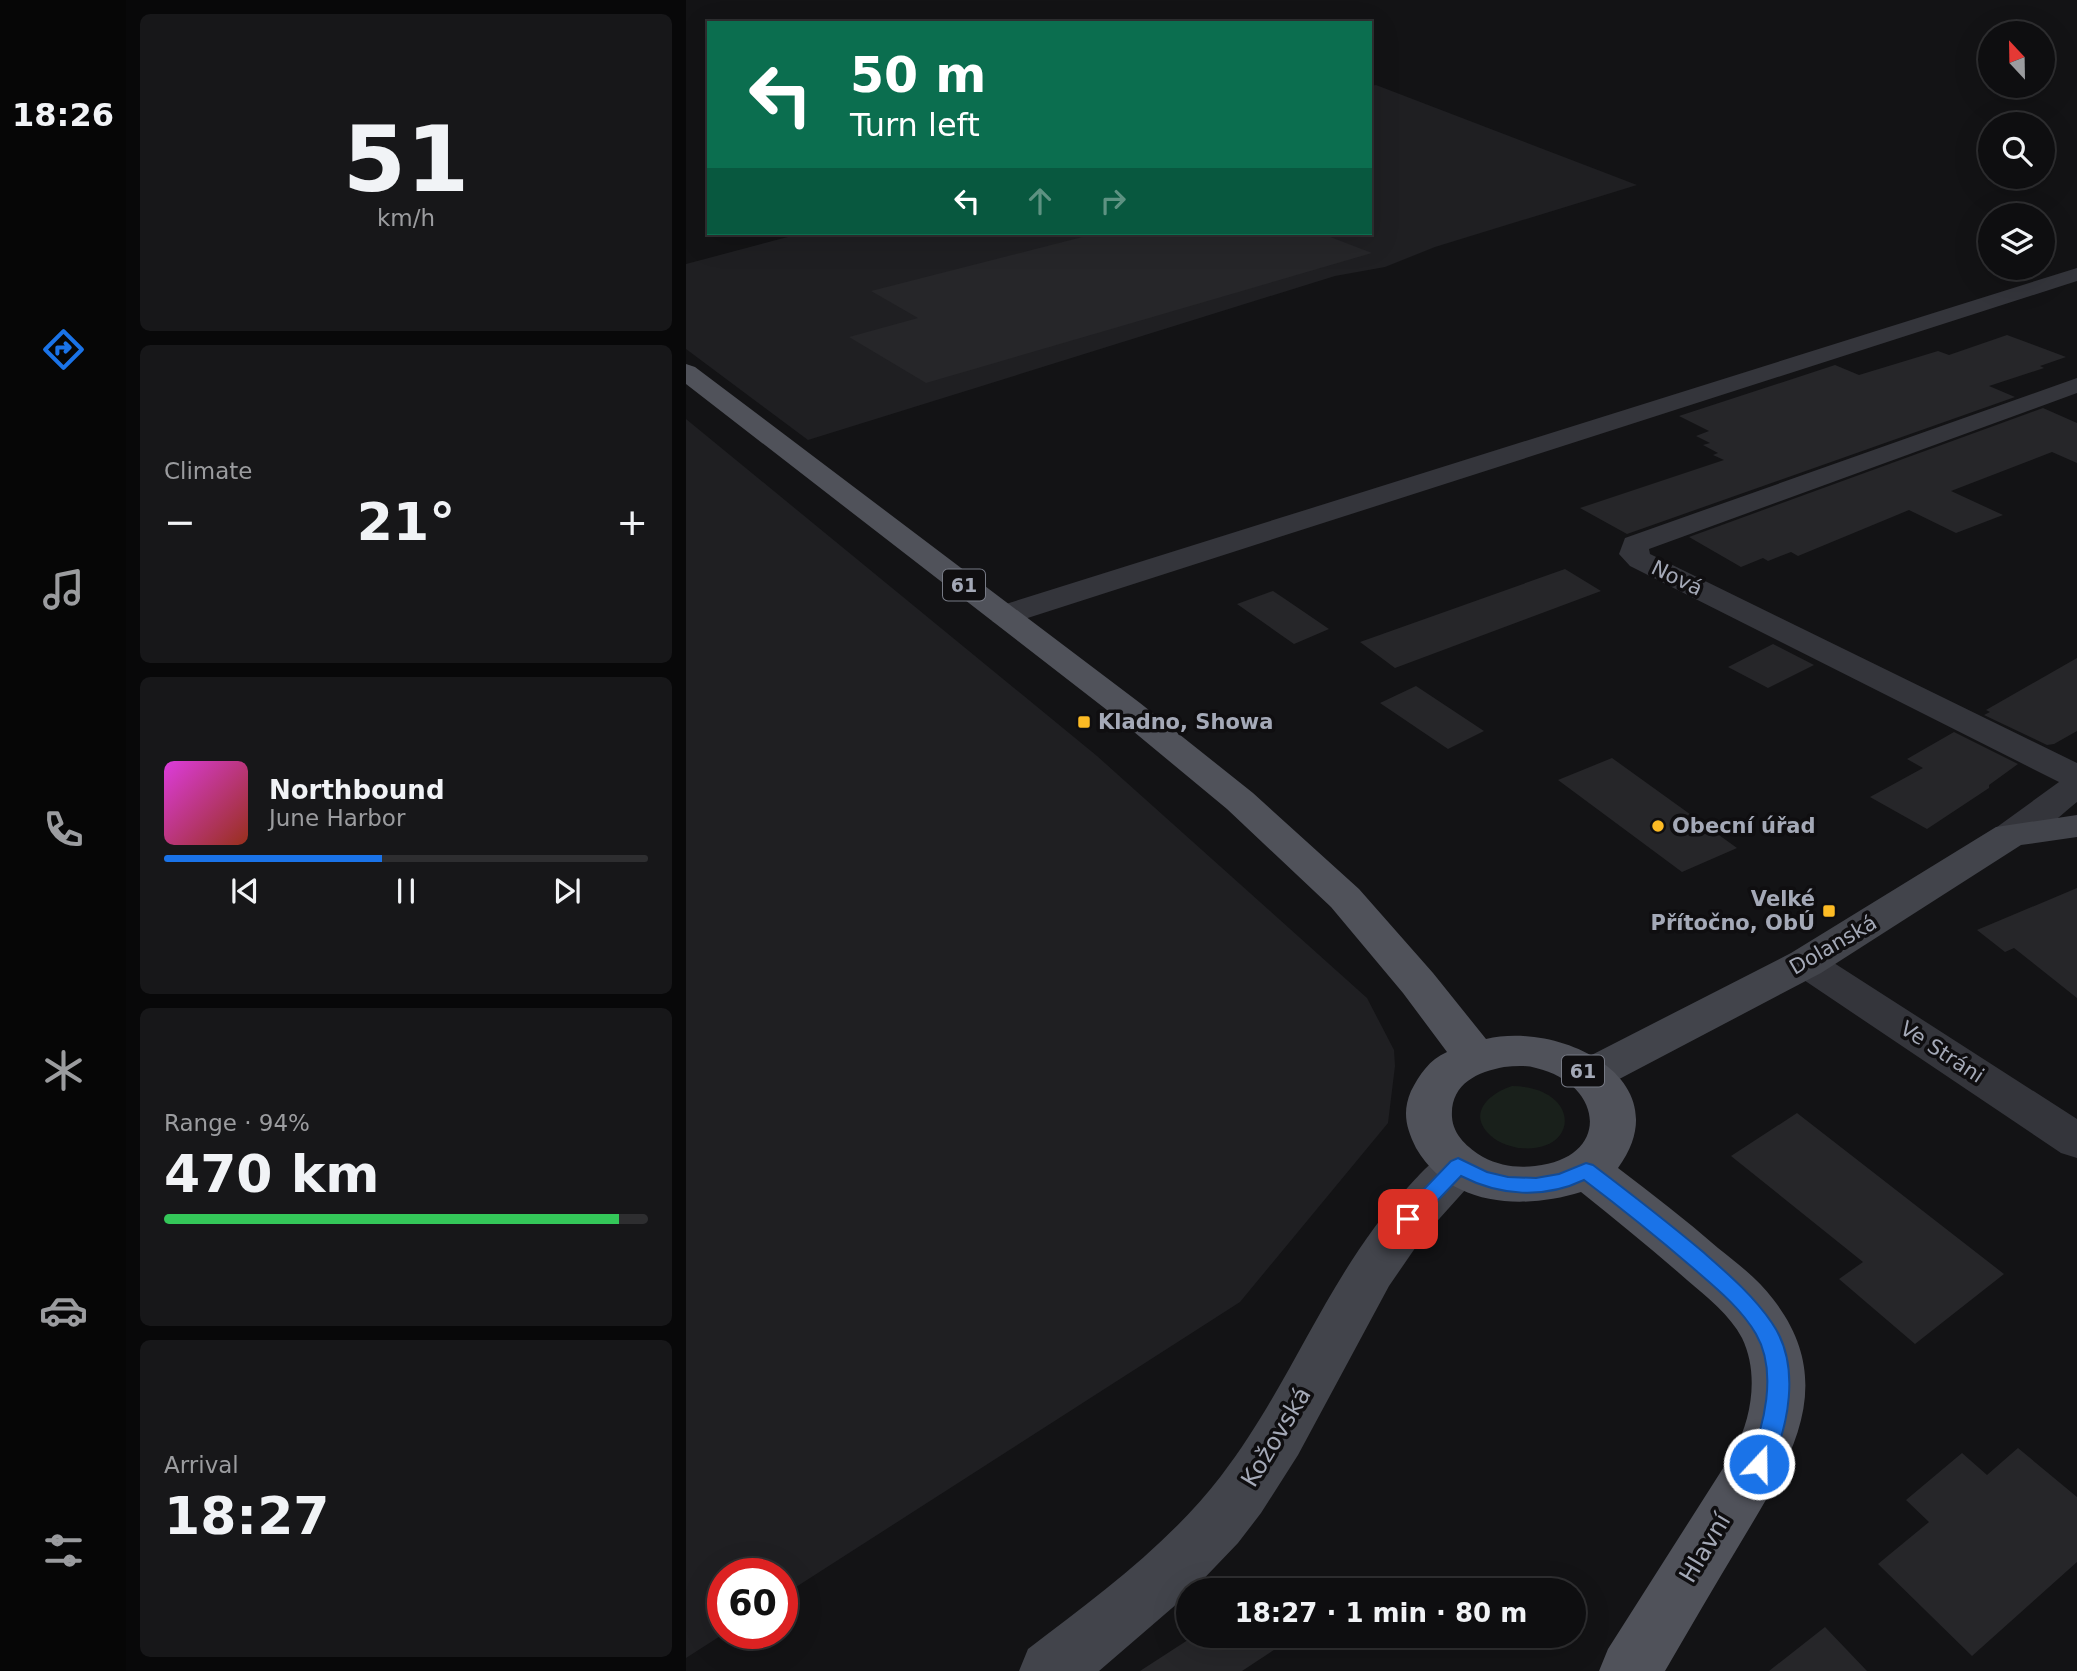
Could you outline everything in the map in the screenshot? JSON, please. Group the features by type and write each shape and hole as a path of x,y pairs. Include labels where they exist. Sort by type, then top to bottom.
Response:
{"main road":[{"name":"61","path":"686,372 1129,710 1240,801 1309,863 1377,934 1475,1057"},
{"name":"61","path":"1504,1051 1535,1051 1564,1060 1590,1075 1603,1089 1612,1106 1615,1123 1611,1141 1601,1157 1586,1170 1563,1181 1536,1186 1481,1178 1458,1166 1436,1144 1427,1118 1432,1093 1449,1071 1475,1057 1504,1051"},
{"name":"Hlavní","path":"1586,1170 1665,1231 1734,1291 1751,1310 1766,1331 1775,1357 1779,1386 1770,1440 1759,1464 1630,1671"}],"street":[{"path":"1004,615 2077,274"},
{"name":"Nová","path":"2077,385 1634,544 1634,554 1640,560 2077,777"},
{"path":"2010,835 2077,785"},
{"name":"Dolanská","path":"1590,1075 1806,963 2010,835 2077,826"},
{"name":"Ve Stráni","path":"1806,963 2077,1141"},
{"name":"Kožovská","path":"1050,1671 1128,1610 1186,1555 1237,1499 1290,1417 1335,1332 1383,1254 1408,1219 1458,1166"}],"shaded area":[{"path":"1372,86 1637,185 1435,247 1385,267 1335,276 808,440 686,349 686,264 795,235 1372,235"},
{"path":"686,419 1097,756 1367,998 1394,1050 1395,1066 1388,1123 1240,1302 798,1586 798,1558 707,1558 707,1645 686,1658"},
{"path":"1512,1086 1535,1089 1551,1097 1561,1108 1565,1120 1562,1131 1554,1141 1540,1147 1520,1148 1502,1143 1487,1132 1480,1116 1485,1103"}],"building":[{"path":"1090,235 1325,235 1372,253 926,383 849,337 918,318 871,291"},
{"path":"2007,335 2066,357 2040,366 2044,368 1989,386 2015,397 1627,534 1580,508 1724,460 1713,455 1718,453 1703,445 1710,443 1696,436 1709,431 1679,416 1835,365 1859,375 1938,351 1949,355"},
{"path":"2043,408 2077,423 2077,463 2052,452 1951,491 2003,515 1956,533 1909,510 1798,556 1791,552 1768,561 1763,558 1741,567 1689,537"},
{"path":"1565,569 1601,591 1395,668 1360,642"},
{"path":"1273,591 1329,629 1294,644 1237,604"},
{"path":"1773,644 1814,665 1768,688 1728,667"},
{"path":"2077,658 2077,731 2047,745 1984,715 1990,712 1986,710"},
{"path":"1416,686 1484,731 1448,749 1380,703"},
{"path":"1954,732 2018,764 1989,785 1989,788 1927,829 1870,797 1923,768 1907,759"},
{"path":"1612,758 1737,848 1682,872 1558,780"},
{"path":"2077,888 2077,998 2014,948 2005,952 1977,930"},
{"path":"1797,1113 2004,1274 1915,1344 1839,1279 1863,1262 1731,1156"},
{"path":"2018,1448 2077,1497 2077,1562 1972,1656 1878,1564 1929,1522 1906,1500 1962,1453 1987,1475"},
{"path":"1825,1627 1867,1671 1769,1671"},
{"path":"1176,1648 1277,1648 1242,1671 1140,1671"}],"place":[{"name":"Kladno, Showa","path":"1084,722"},
{"name":"Obecní úřad","path":"1658,826"},
{"name":"Velké Přítočno, ObÚ","path":"1829,911"}],"route":[{"path":"1408,1219 1458,1166 1481,1178 1536,1186 1563,1181 1586,1170 1655,1223 1734,1291 1766,1331 1775,1357 1779,1386 1770,1440 1759,1464"}]}
